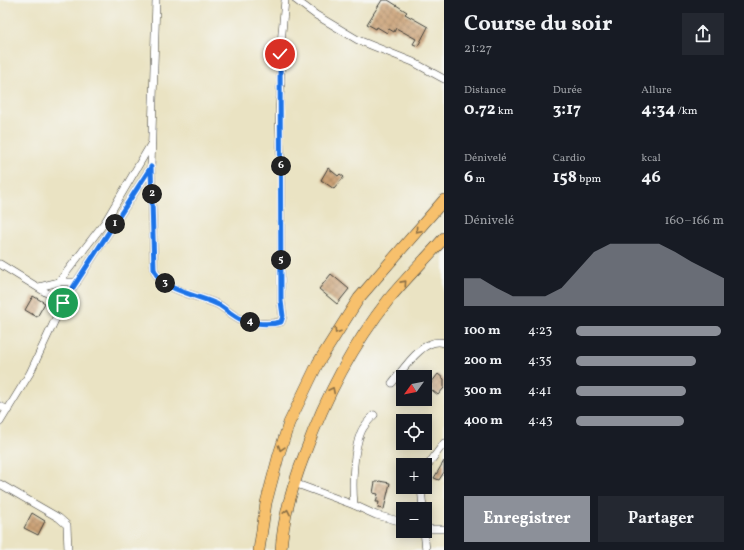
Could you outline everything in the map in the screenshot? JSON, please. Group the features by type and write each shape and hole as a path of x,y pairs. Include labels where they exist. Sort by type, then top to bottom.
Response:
{"highway":[{"path":"259,550 266,503 281,448 289,424 318,363 359,298 444,200"},
{"path":"281,550 282,538 294,483 319,416 343,368 364,335 390,299 444,238"}],"street":[{"path":"156,0 151,167 154,269 156,275 171,287 201,296 243,320 274,324 281,322 283,316 281,301 282,169 279,112 281,81 280,54 285,0"},
{"path":"296,0 316,15 358,40 406,59 444,79"},
{"path":"59,282 112,211 152,142"},
{"path":"0,422 30,373 63,303 151,167"},
{"path":"112,211 118,220"},
{"path":"0,264 63,303"},
{"path":"39,287 59,282 77,282"},
{"path":"392,383 421,349 433,343 444,344"},
{"path":"0,406 8,410"},
{"path":"354,505 352,487 360,433 374,415"},
{"path":"432,460 444,443"},
{"path":"294,483 354,505 376,515 396,520"},
{"path":"0,484 58,518 67,525 68,550"},
{"path":"432,529 443,528"},
{"path":"425,538 426,550"}],"building":[{"path":"382,0 388,0 407,12 405,14 428,27 418,46 413,44 416,39 396,28 394,32 389,29 387,33 377,27 376,29 367,24"},
{"path":"328,168 338,176 340,174 344,177 334,189 321,180"},
{"path":"331,274 349,289 337,304 319,289"},
{"path":"33,296 45,303 37,317 25,310"},
{"path":"438,374 444,379 444,388 438,395 432,390 432,382"},
{"path":"444,461 444,472 439,480 434,478"},
{"path":"379,481 390,483 384,509 378,508 379,502 376,502 378,494 373,493 375,482"},
{"path":"32,513 45,521 38,535 24,528"}],"route":[{"path":"63,303 151,167 154,269 160,280 171,287 201,296 243,320 274,324 281,322 283,316 281,301 282,169 279,139 281,81 280,54"}]}
